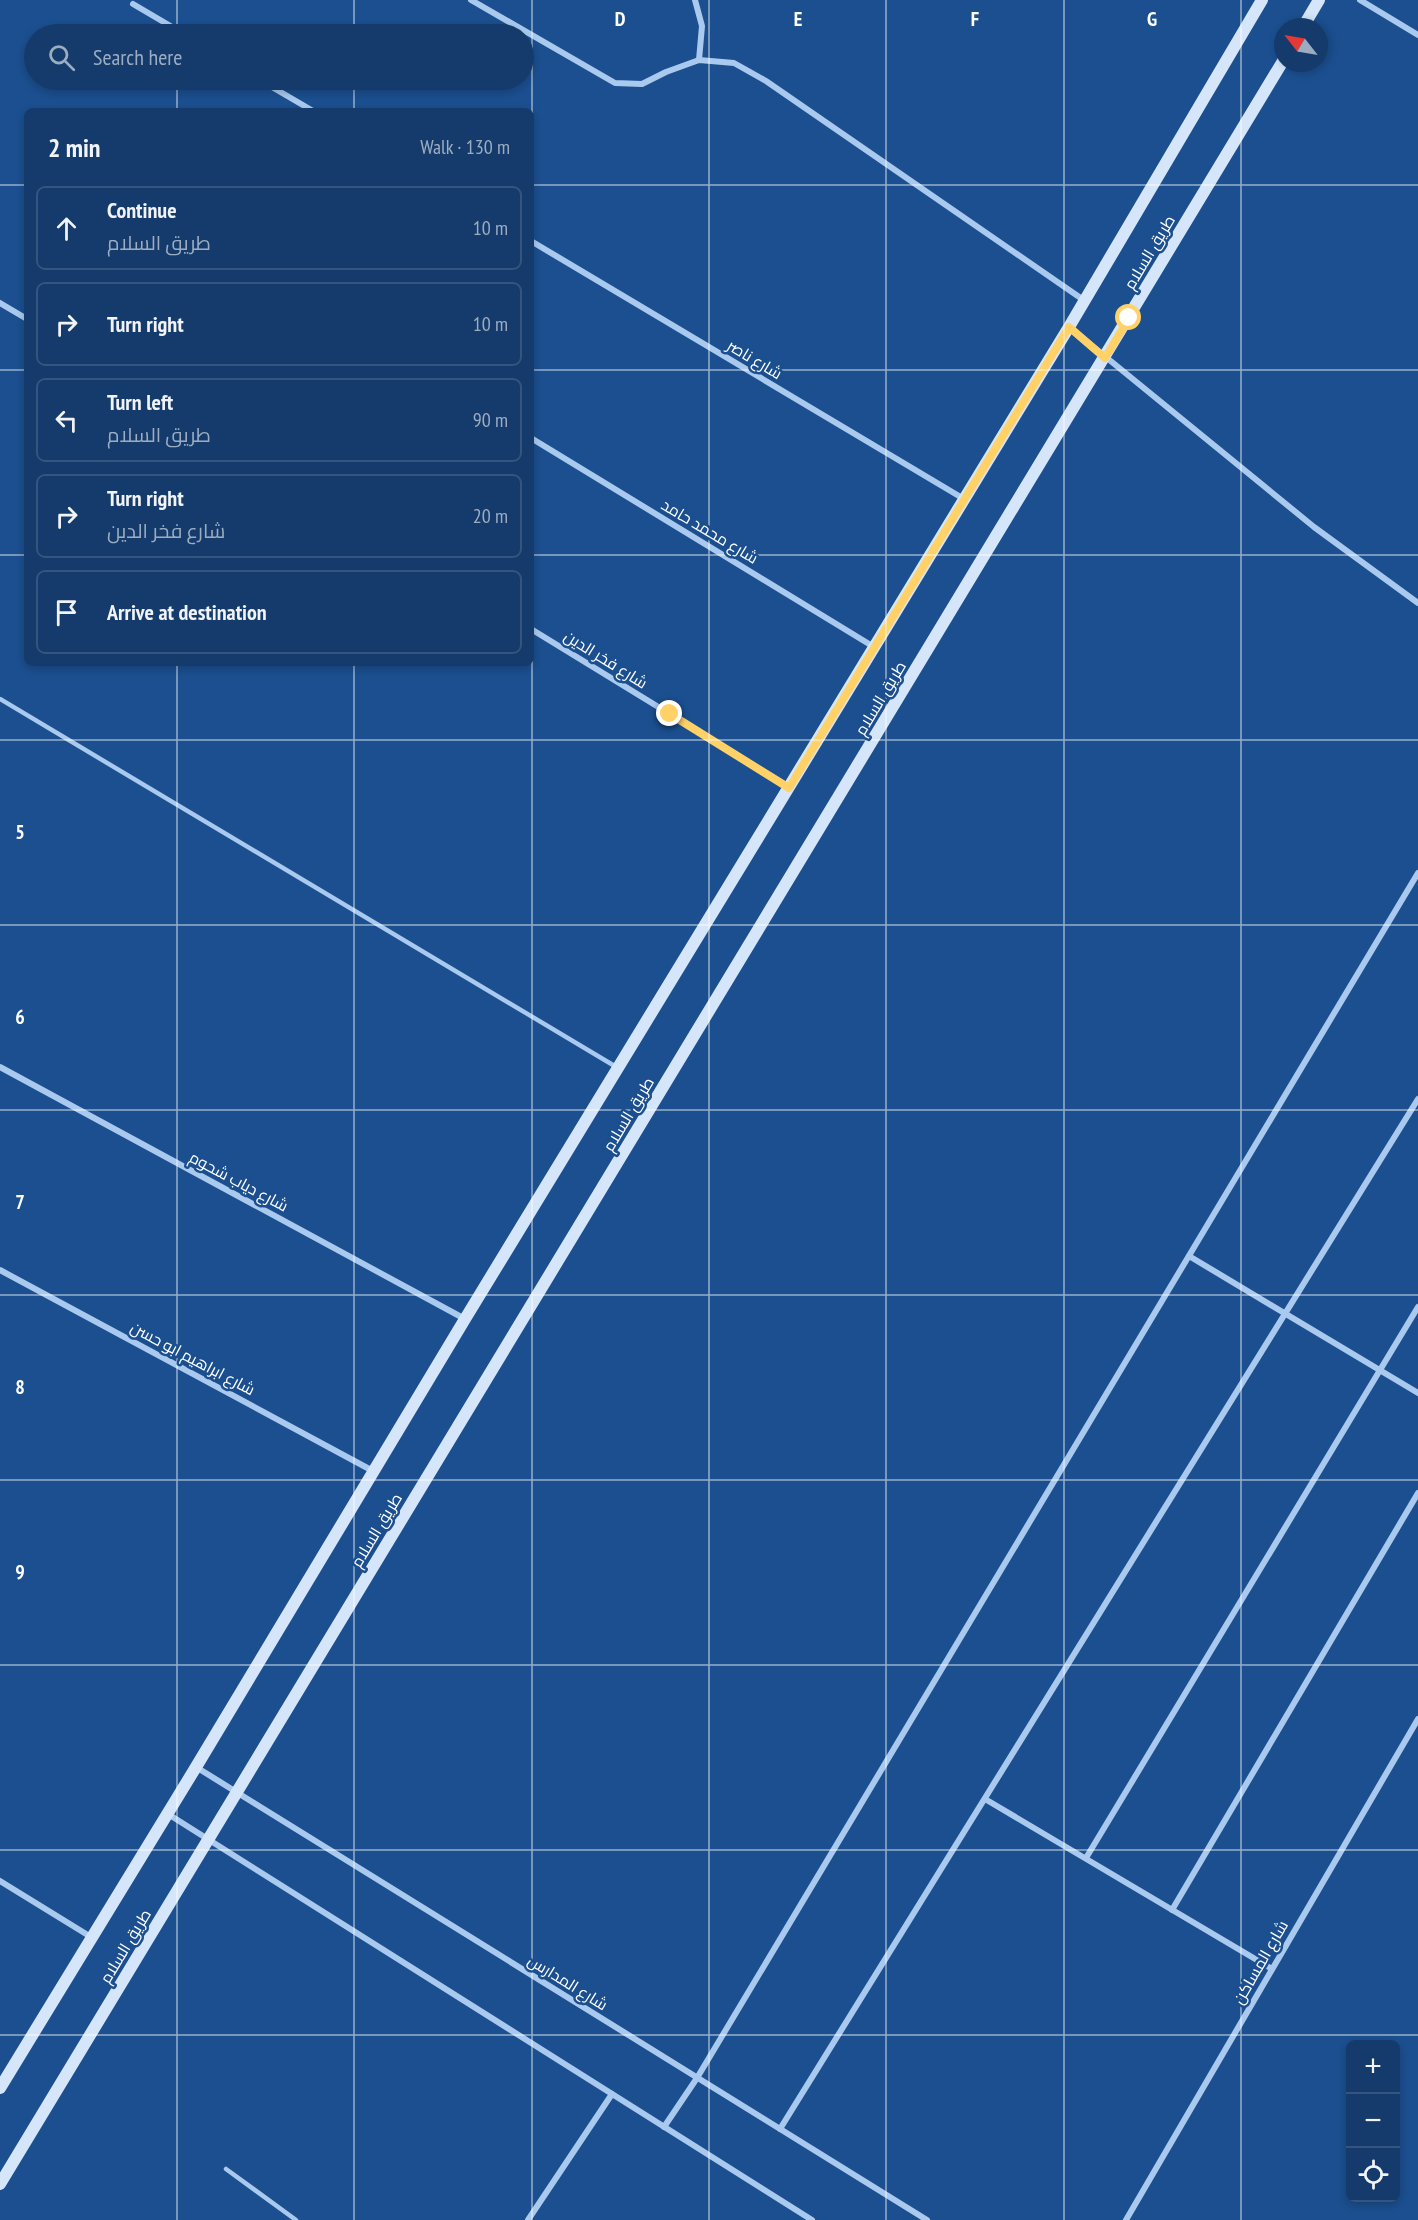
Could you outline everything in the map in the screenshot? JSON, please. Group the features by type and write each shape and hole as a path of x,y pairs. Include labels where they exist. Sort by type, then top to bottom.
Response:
{"main road":[{"name":"طريق السلام","path":"0,2088 196,1767 465,1318 1085,301 1262,0"},
{"path":"1308,18 1319,0"},
{"name":"طريق السلام","path":"0,2184 1276,72"}],"street":[{"path":"471,0 513,24"},
{"path":"695,0 702,26 699,60"},
{"path":"1360,0 1418,35"},
{"path":"134,4 167,24"},
{"path":"534,36 615,83 642,84 699,60 734,63 766,81 1085,301"},
{"path":"277,90 308,108"},
{"name":"شارع ناصر","path":"534,243 964,499"},
{"path":"0,303 24,317"},
{"path":"1069,327 1314,527 1418,603"},
{"name":"شارع محمد حامد","path":"534,440 874,646"},
{"name":"شارع فخر الدين","path":"534,631 789,788"},
{"path":"664,2127 697,2078 1418,873"},
{"name":"شارع دياب شحوم","path":"0,1067 465,1318"},
{"path":"780,2129 1418,1099"},
{"path":"1190,1256 1418,1393"},
{"name":"شارع ابراهيم ابو حسن","path":"0,1270 373,1471"},
{"path":"1086,1858 1418,1307"},
{"path":"1172,1910 1418,1493"},
{"name":"شارع المساكن","path":"1126,2220 1418,1719"},
{"name":"شارع المدارس","path":"196,1767 927,2220"},
{"path":"985,1798 1272,1969"},
{"path":"167,1814 812,2220"},
{"path":"0,1881 92,1937"},
{"path":"528,2220 612,2094"}],"lane":[{"path":"0,699 618,1068"},
{"path":"226,2169 296,2220"}],"route":[{"path":"670,714 789,788 1069,327 1105,358 1129,318"}]}
